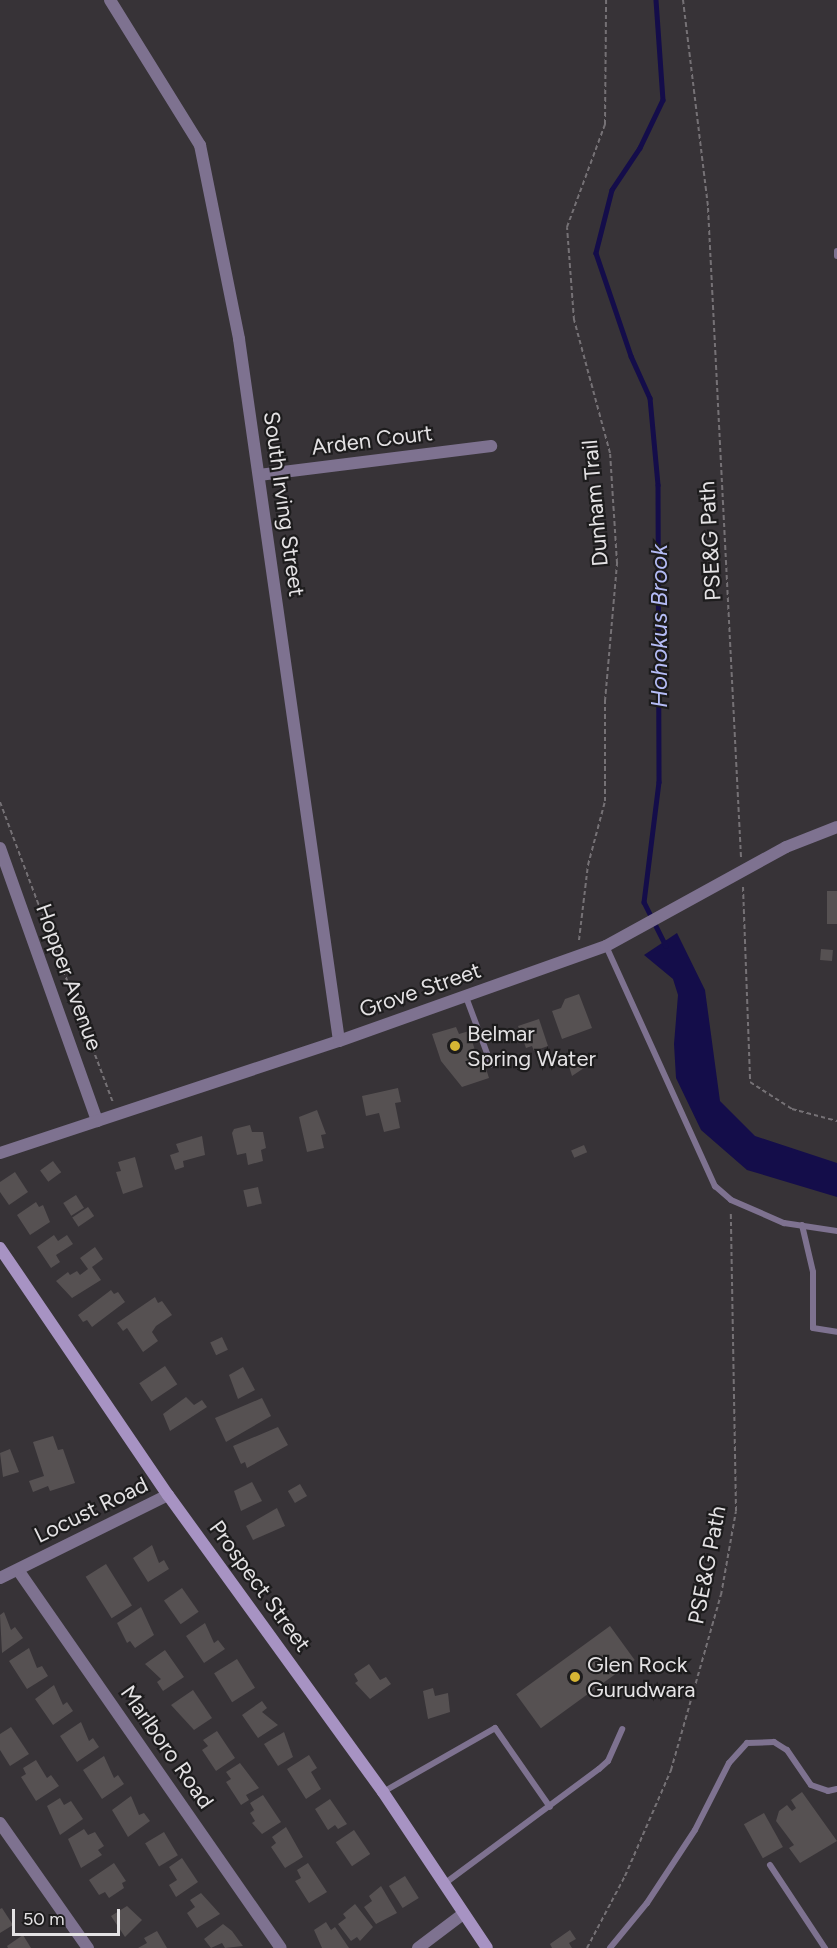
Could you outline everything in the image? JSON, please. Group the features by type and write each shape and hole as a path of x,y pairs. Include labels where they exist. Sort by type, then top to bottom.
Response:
{"main road":[{"name":"Prospect Street","path":"0,1248 168,1496 383,1792 487,1948"}],"street":[{"name":"South Irving Street","path":"110,0 200,145 239,339 339,1041"},
{"name":"Arden Court","path":"259,475 491,446"},
{"name":"Grove Street","path":"0,1153 339,1041 606,946 786,847 837,827"},
{"name":"Hopper Avenue","path":"0,848 96,1121"},
{"name":"Locust Road","path":"0,1578 168,1496"},
{"name":"Marlboro Road","path":"18,1570 281,1948"},
{"path":"0,1823 88,1948"},
{"path":"418,1948 463,1914"}],"lane":[{"path":"837,250 837,256"},
{"path":"606,946 715,1186 731,1200 784,1223 837,1231"},
{"path":"466,996 490,1064"},
{"path":"802,1225 813,1272 813,1328 837,1332"},
{"path":"383,1792 495,1728 550,1807"},
{"path":"444,1884 550,1807 608,1761 622,1729"},
{"path":"610,1948 653,1894 695,1830 729,1762 747,1743 774,1742 787,1750 811,1785 828,1791 837,1789"},
{"path":"770,1864 825,1948"}],"path":[{"name":"Dunham Trail","path":"579,940 588,866 605,801 605,701 617,563 610,453 574,320 567,227 605,124 606,0"},
{"name":"PSE&G Path","path":"683,0 708,208 742,870 750,1082 792,1108 837,1121"},
{"path":"0,802 113,1104"},
{"name":"PSE&G Path","path":"587,1948 624,1876 671,1770 721,1594 736,1511 731,1200"}],"shaded area":[{"path":"677,933 705,990 720,1101 755,1136 837,1163 837,1197 747,1170 701,1130 676,1078 674,1044 678,995 673,979 644,955"}],"building":[{"path":"827,891 837,891 837,924 827,924"},
{"path":"821,949 833,950 832,961 820,960"},
{"path":"579,994 592,1028 562,1039 552,1011 561,1008 565,999"},
{"path":"539,1019 548,1046 534,1051 532,1046 526,1048 518,1026"},
{"name":"Belmar Spring Water","path":"456,1027 459,1034 469,1031 478,1060 483,1059 489,1078 462,1087 441,1061 432,1034"},
{"path":"585,1058 587,1066 572,1076 568,1063"},
{"path":"398,1088 401,1102 395,1103 400,1128 384,1132 379,1113 366,1116 362,1096"},
{"path":"317,1110 326,1134 321,1135 324,1148 307,1152 299,1117"},
{"path":"250,1125 252,1132 263,1132 266,1148 261,1150 263,1161 248,1165 246,1153 237,1155 232,1133 234,1129"},
{"path":"202,1136 205,1155 183,1161 184,1167 175,1170 170,1155 179,1152 176,1144"},
{"path":"584,1145 587,1152 574,1158 571,1150"},
{"path":"135,1157 143,1187 123,1194 116,1172 121,1171 118,1162"},
{"path":"53,1161 61,1172 48,1182 40,1170"},
{"path":"15,1172 28,1192 9,1205 0,1192 0,1182"},
{"path":"258,1187 262,1204 247,1207 243,1190"},
{"path":"76,1195 84,1208 71,1216 63,1203"},
{"path":"36,1202 39,1207 43,1205 50,1222 30,1235 17,1215"},
{"path":"88,1207 94,1216 78,1227 72,1218"},
{"path":"54,1235 58,1241 67,1235 73,1244 56,1255 60,1262 51,1268 37,1247"},
{"path":"95,1247 103,1259 92,1267 101,1280 72,1298 56,1281 68,1272 70,1275 77,1271 80,1275 88,1269 80,1258"},
{"path":"111,1290 114,1294 118,1292 125,1302 92,1327 87,1320 83,1322 78,1315"},
{"path":"155,1297 158,1303 162,1301 172,1315 156,1326 152,1332 158,1341 143,1352 127,1328 123,1331 117,1323"},
{"path":"222,1337 228,1350 216,1355 210,1342"},
{"path":"165,1366 177,1384 152,1402 139,1383"},
{"path":"243,1367 255,1390 238,1399 229,1375"},
{"path":"186,1397 194,1405 202,1400 207,1407 170,1431 163,1414"},
{"path":"262,1398 271,1416 226,1442 215,1418"},
{"path":"278,1427 288,1445 247,1468 245,1462 241,1464 233,1446"},
{"path":"53,1436 58,1450 63,1449 75,1483 50,1491 48,1486 33,1492 29,1481 44,1476 33,1442"},
{"path":"10,1449 19,1472 3,1477 0,1453"},
{"path":"252,1482 262,1501 241,1511 234,1491"},
{"path":"300,1484 307,1496 295,1503 288,1491"},
{"path":"277,1508 285,1526 253,1540 246,1526"},
{"path":"152,1545 159,1563 164,1560 169,1569 148,1582 133,1558"},
{"path":"106,1564 132,1606 112,1618 86,1577"},
{"path":"182,1588 199,1612 181,1624 164,1601"},
{"path":"141,1607 154,1635 135,1648 130,1641 127,1643 117,1623"},
{"path":"4,1612 11,1630 15,1627 23,1638 2,1653 0,1615"},
{"path":"205,1623 214,1643 218,1640 225,1649 204,1663 186,1636"},
{"name":"Glen Rock Gurudwara","path":"610,1626 635,1660 541,1728 516,1694"},
{"path":"29,1648 37,1668 42,1666 48,1676 27,1689 9,1661"},
{"path":"165,1650 184,1677 163,1691 157,1682 161,1679 145,1664"},
{"path":"237,1659 255,1688 232,1702 214,1673"},
{"path":"369,1664 380,1680 386,1677 391,1684 370,1699 355,1683 358,1681 354,1674"},
{"path":"54,1685 63,1705 67,1702 73,1711 53,1725 35,1699"},
{"path":"433,1688 435,1696 448,1693 450,1712 428,1719 423,1691"},
{"path":"193,1690 212,1718 194,1730 171,1705"},
{"path":"262,1701 267,1708 262,1712 278,1725 258,1738 242,1715"},
{"path":"81,1722 89,1741 93,1738 99,1747 77,1762 60,1736"},
{"path":"11,1727 29,1754 10,1766 0,1750 0,1734"},
{"path":"217,1731 235,1758 216,1771 202,1750 208,1746 203,1740"},
{"path":"284,1732 293,1757 278,1766 264,1744"},
{"path":"309,1755 317,1768 311,1772 321,1789 306,1799 287,1769"},
{"path":"104,1756 114,1778 118,1775 124,1784 102,1799 83,1770"},
{"path":"36,1760 47,1778 51,1775 59,1786 36,1801 21,1777 26,1774 23,1768"},
{"path":"240,1763 259,1788 246,1795 249,1800 241,1805 226,1782 231,1779 226,1772"},
{"path":"802,1792 837,1841 800,1863 789,1848 794,1845 776,1821 779,1811 787,1805 792,1811 796,1808 791,1800"},
{"path":"263,1795 281,1822 262,1834 252,1823 255,1821 250,1813 254,1810 250,1803"},
{"path":"131,1796 139,1815 144,1813 150,1821 128,1837 112,1810"},
{"path":"60,1798 64,1805 71,1801 83,1819 60,1835 47,1806"},
{"path":"330,1799 347,1824 338,1829 335,1825 328,1830 315,1809"},
{"path":"764,1813 783,1847 763,1858 744,1824"},
{"path":"286,1827 303,1857 285,1868 271,1847 276,1843 272,1837"},
{"path":"84,1829 88,1835 95,1832 104,1846 98,1850 102,1855 81,1868 68,1839"},
{"path":"354,1830 370,1854 352,1866 336,1842"},
{"path":"164,1832 178,1855 159,1866 145,1843"},
{"path":"182,1858 198,1882 176,1897 169,1885 177,1880 169,1867"},
{"path":"114,1863 126,1881 122,1883 124,1888 109,1898 105,1892 99,1895 89,1880"},
{"path":"308,1863 327,1892 309,1903 295,1881 301,1878 297,1870"},
{"path":"405,1876 419,1898 403,1908 389,1886"},
{"path":"381,1886 397,1913 376,1924 364,1907 372,1901 369,1896"},
{"path":"201,1893 220,1914 197,1928 187,1913 195,1907 190,1900"},
{"path":"355,1904 373,1927 360,1941 357,1937 351,1941 338,1924 346,1918 343,1914"},
{"path":"127,1906 142,1920 125,1937 111,1916"},
{"path":"2,1908 13,1925 0,1933 0,1909"},
{"path":"326,1922 331,1930 335,1927 349,1948 322,1948 314,1930"},
{"path":"223,1924 232,1931 243,1946 225,1948 222,1943 211,1948 204,1939"},
{"path":"570,1930 576,1939 569,1943 572,1948 552,1948 550,1944"},
{"path":"157,1931 167,1948 138,1948 147,1943 144,1938"},
{"path":"23,1935 31,1948 8,1948 7,1946"}],"waterway":[{"name":"Hohokus Brook","path":"656,0 663,100 640,148 612,190 596,253 631,356 650,398 658,485 659,782 644,902 666,946"}],"place":[{"name":"Belmar Spring Water","path":"455,1046"},
{"name":"Glen Rock Gurudwara","path":"575,1677"}]}
